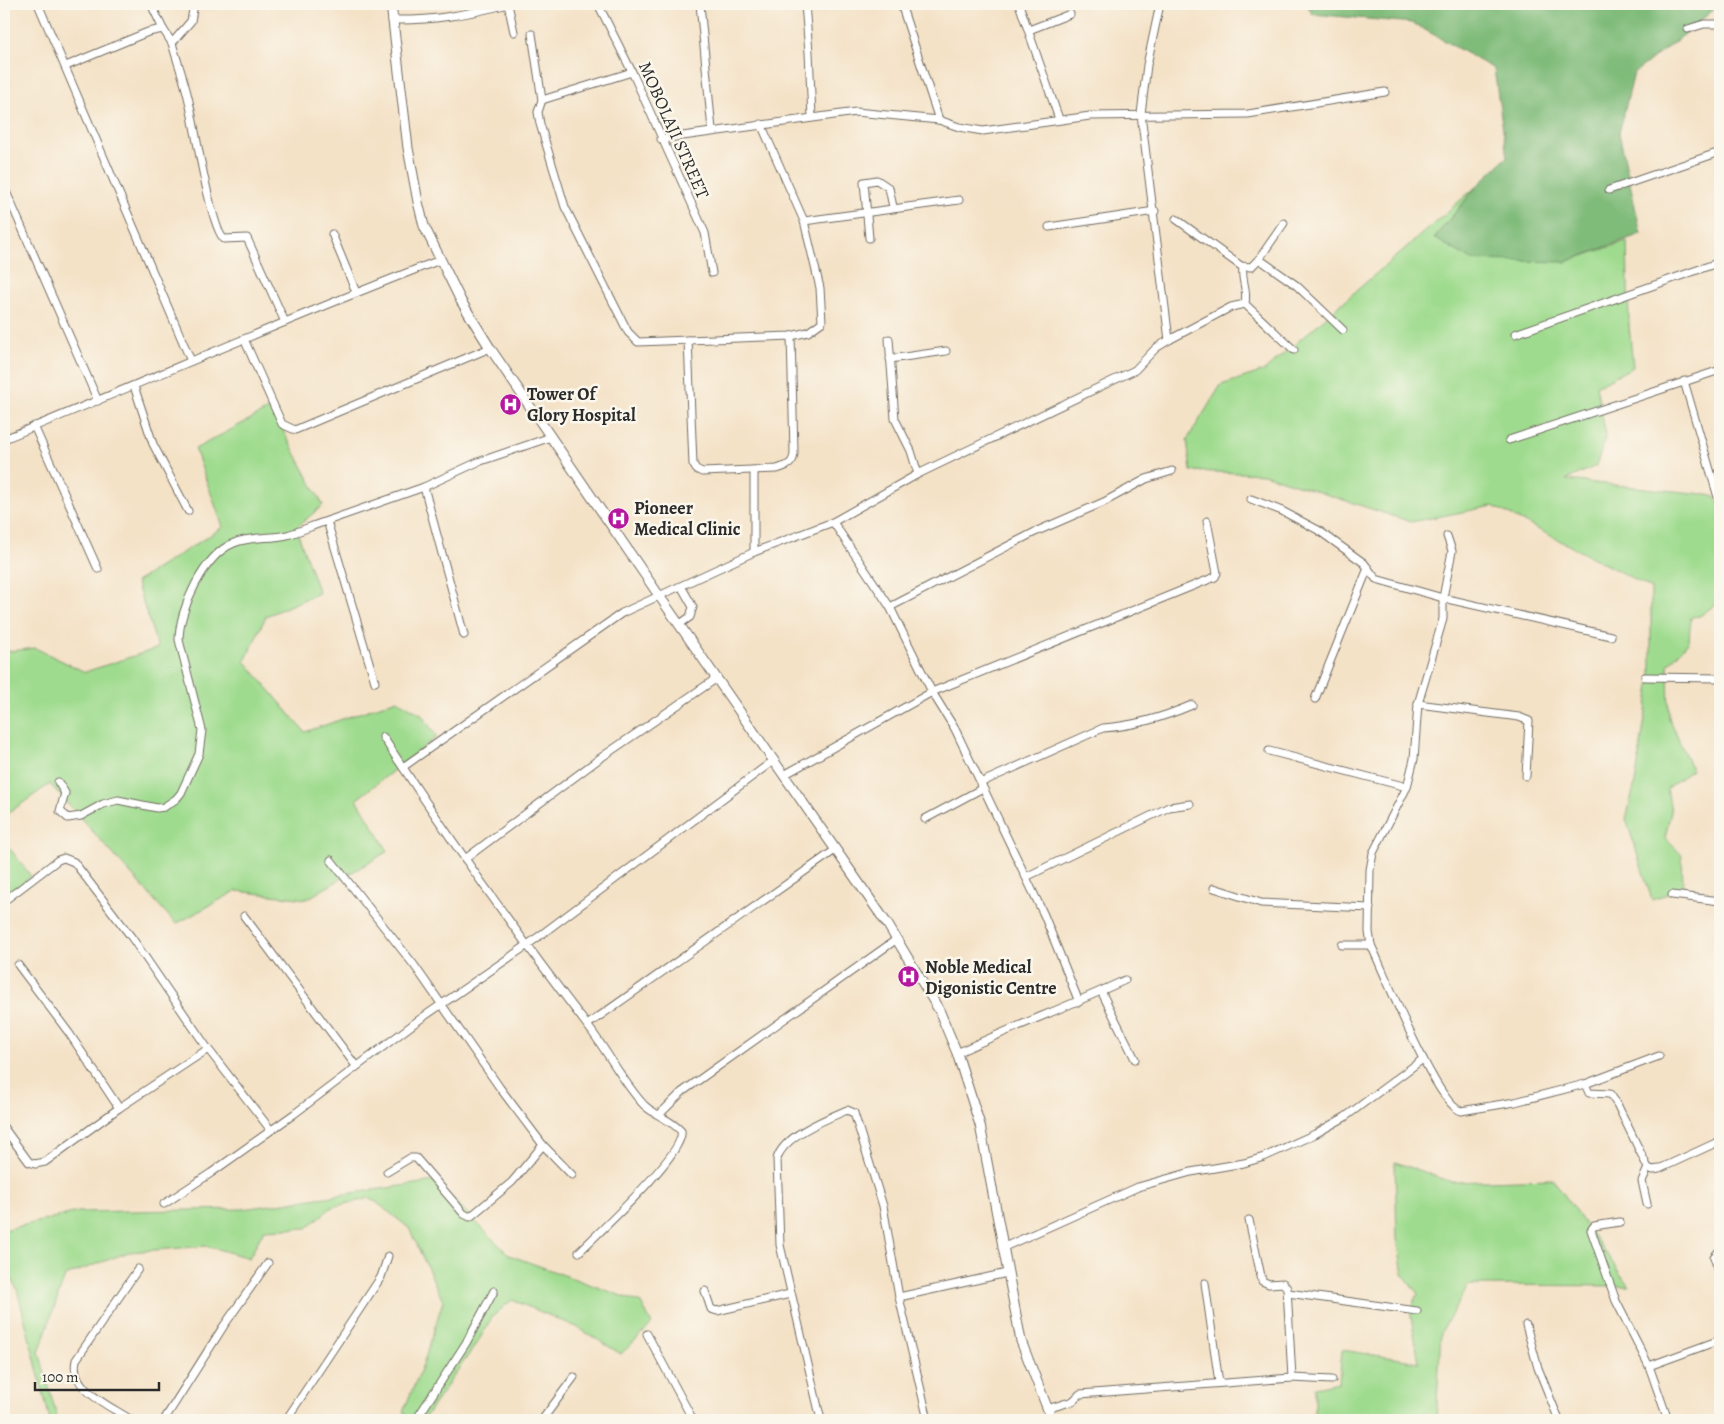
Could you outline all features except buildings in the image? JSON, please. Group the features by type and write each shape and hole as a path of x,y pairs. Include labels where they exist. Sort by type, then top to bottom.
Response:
{"street":[{"path":"38,4 191,361"},
{"path":"151,4 172,43 190,106 199,160 219,236 224,239 247,238 285,322"},
{"path":"172,43 191,21 194,4"},
{"path":"391,4 408,148 418,202 424,226 461,301 490,348 660,597 898,939 939,1010 957,1052 980,1125 1021,1341 1052,1420"},
{"path":"392,20 431,20 463,15 508,4 514,32"},
{"name":"MOBOLAJI STREET","path":"598,4 632,72 705,233 712,272"},
{"path":"700,4 712,130"},
{"path":"804,4 809,52 812,117"},
{"path":"901,4 939,120"},
{"path":"1019,4 1059,120"},
{"path":"1160,4 1147,66 1141,114 1155,211 1169,340"},
{"path":"1029,30 1070,14"},
{"path":"1688,29 1704,24 1720,24"},
{"path":"66,66 139,36 163,29"},
{"path":"532,34 542,100 538,112 540,124 565,207 628,332 638,342 792,336 818,327 823,319 820,288 804,221 761,124"},
{"path":"542,100 632,72"},
{"path":"661,139 712,130 856,112 939,120 959,127 982,131 1059,120 1141,114 1248,114 1385,92"},
{"path":"1609,190 1720,152"},
{"path":"869,238 864,182 877,180 889,188 892,207"},
{"path":"4,187 98,401"},
{"path":"804,221 892,207 959,200"},
{"path":"4,208 12,205"},
{"path":"1049,227 1155,211"},
{"path":"1176,219 1243,267 1251,267 1284,223"},
{"path":"332,234 356,292"},
{"path":"1259,258 1296,285 1343,330"},
{"path":"4,439 356,292 440,260"},
{"path":"1515,334 1720,262"},
{"path":"1243,267 1242,280 1247,291 1245,304"},
{"path":"402,767 622,614 754,552 833,522 918,474 1135,370 1156,348 1169,340 1231,307 1245,304"},
{"path":"1245,304 1294,350"},
{"path":"688,340 694,467 702,472 754,470 788,466 794,458 792,336"},
{"path":"244,339 282,424 295,430 490,348"},
{"path":"888,339 895,419 912,451 918,474"},
{"path":"890,359 946,351"},
{"path":"1509,440 1720,370"},
{"path":"1684,381 1718,487 1720,504"},
{"path":"134,386 153,444 188,511"},
{"path":"34,426 98,569"},
{"path":"58,782 64,793 60,811 68,818 81,816 104,804 118,800 157,808 164,807 176,799 190,777 201,746 202,730 180,640 180,630 194,589 212,558 226,547 236,542 287,535 424,487 478,462 551,437"},
{"path":"754,470 754,552"},
{"path":"890,607 1035,532 1096,506 1146,479 1172,471"},
{"path":"424,487 464,635"},
{"path":"1251,499 1282,511 1318,530 1368,568 1376,579 1443,598 1611,636"},
{"path":"327,521 375,682"},
{"path":"784,774 932,692 1215,577 1217,573 1207,521"},
{"path":"833,522 890,607 932,692 955,728 1026,877 1079,1002"},
{"path":"1447,536 1452,551 1443,598 1443,619 1418,704 1414,759 1407,787 1373,853 1370,870 1369,932 1371,944 1423,1059 1443,1095 1451,1106 1460,1112 1515,1102 1585,1084 1659,1056"},
{"path":"1315,699 1368,568"},
{"path":"680,624 690,618 692,607 681,586"},
{"path":"1645,676 1720,678"},
{"path":"465,860 599,759 717,678"},
{"path":"1418,704 1519,717 1529,721 1526,776"},
{"path":"980,783 1103,728 1124,726 1168,716 1192,705"},
{"path":"383,737 465,860 644,1105 660,1114 681,1131 682,1136 678,1148 666,1164 579,1252"},
{"path":"1269,751 1407,787"},
{"path":"164,1204 294,1114 356,1066 526,946 773,761"},
{"path":"925,818 981,789 980,783"},
{"path":"1026,877 1169,807 1190,804"},
{"path":"587,1025 835,850"},
{"path":"4,901 58,860 64,858 74,862 132,938 208,1049 270,1129"},
{"path":"331,860 442,1004 500,1088 543,1145 572,1175"},
{"path":"1214,888 1261,903 1370,908"},
{"path":"1672,895 1720,901"},
{"path":"244,916 356,1066"},
{"path":"660,1114 682,1092 898,939"},
{"path":"1342,945 1371,944"},
{"path":"18,965 70,1033 119,1108"},
{"path":"957,1052 1017,1024 1079,1002 1125,980"},
{"path":"1101,991 1135,1059"},
{"path":"4,1128 29,1162 40,1164 53,1157 119,1108 208,1049"},
{"path":"1002,1248 1138,1187 1191,1172 1244,1163 1264,1157 1315,1134 1345,1117 1423,1059"},
{"path":"1585,1084 1589,1093 1594,1095 1610,1094 1617,1104 1648,1168 1653,1170 1659,1169 1720,1141"},
{"path":"821,1420 780,1245 778,1159 780,1150 792,1138 848,1110 854,1113 883,1206 898,1297 928,1420"},
{"path":"387,1172 410,1158 416,1158 464,1214 470,1217 512,1182 543,1145"},
{"path":"1647,1204 1642,1181 1648,1168"},
{"path":"1249,1220 1262,1281 1269,1284 1283,1283 1287,1288 1292,1378"},
{"path":"1620,1222 1594,1226 1591,1230 1616,1301 1649,1366 1668,1420"},
{"path":"1720,1250 1714,1257 1720,1275"},
{"path":"286,1420 381,1277 388,1256"},
{"path":"164,1420 223,1327 268,1263"},
{"path":"131,1420 85,1389 77,1381 74,1368 76,1360 138,1269"},
{"path":"898,1297 1007,1273"},
{"path":"1205,1283 1219,1383"},
{"path":"416,1420 466,1343 494,1291"},
{"path":"705,1291 712,1308 717,1311 790,1294"},
{"path":"1288,1293 1417,1311"},
{"path":"1526,1325 1538,1368 1559,1420"},
{"path":"647,1334 693,1420"},
{"path":"1649,1366 1720,1340"},
{"path":"542,1420 574,1377"},
{"path":"1047,1409 1073,1401 1080,1394 1292,1378 1332,1380"}],"green space":[{"path":"1307,4 1720,4 1690,30 1634,73 1619,133 1641,234 1565,262 1472,260 1434,238 1478,185 1507,157 1494,69 1413,23 1312,14"},
{"path":"1478,185 1434,238 1565,262 1627,241 1629,325 1633,367 1596,386 1606,435 1596,466 1566,480 1713,495 1720,504 1720,601 1700,616 1691,617 1689,641 1668,665 1669,718 1692,770 1667,788 1671,811 1665,838 1682,855 1683,887 1652,900 1626,819 1636,778 1651,678 1651,588 1493,506 1411,522 1264,474 1191,471 1187,440 1221,385 1264,371"},
{"path":"271,408 323,505 296,528 319,593 266,616 245,661 305,732 397,700 421,714 437,737 357,799 388,851 307,899 236,891 176,924 50,784 4,816 4,652 35,648 85,672 158,648 136,582 223,527 195,449"},
{"path":"4,841 31,876 4,901"},
{"path":"1395,1162 1452,1182 1553,1179 1629,1286 1469,1285 1441,1332 1436,1420 1315,1420 1315,1387 1339,1382 1342,1350 1419,1362 1410,1311 1418,1294 1403,1274 1397,1239"},
{"path":"435,1181 509,1255 641,1303 652,1324 621,1354 577,1327 512,1300 493,1316 479,1340 423,1420 413,1420 403,1412 424,1362 443,1301 409,1228 371,1198 332,1207 307,1228 264,1230 249,1258 207,1246 129,1252 65,1276 39,1352 58,1420 50,1420 17,1289 4,1268 4,1230 78,1212 243,1209"}],"place":[{"name":"Tower Of Glory Hospital","path":"511,404"},
{"name":"Pioneer Medical Clinic","path":"618,518"},
{"name":"Noble Medical Digonistic Centre","path":"909,977"}]}
